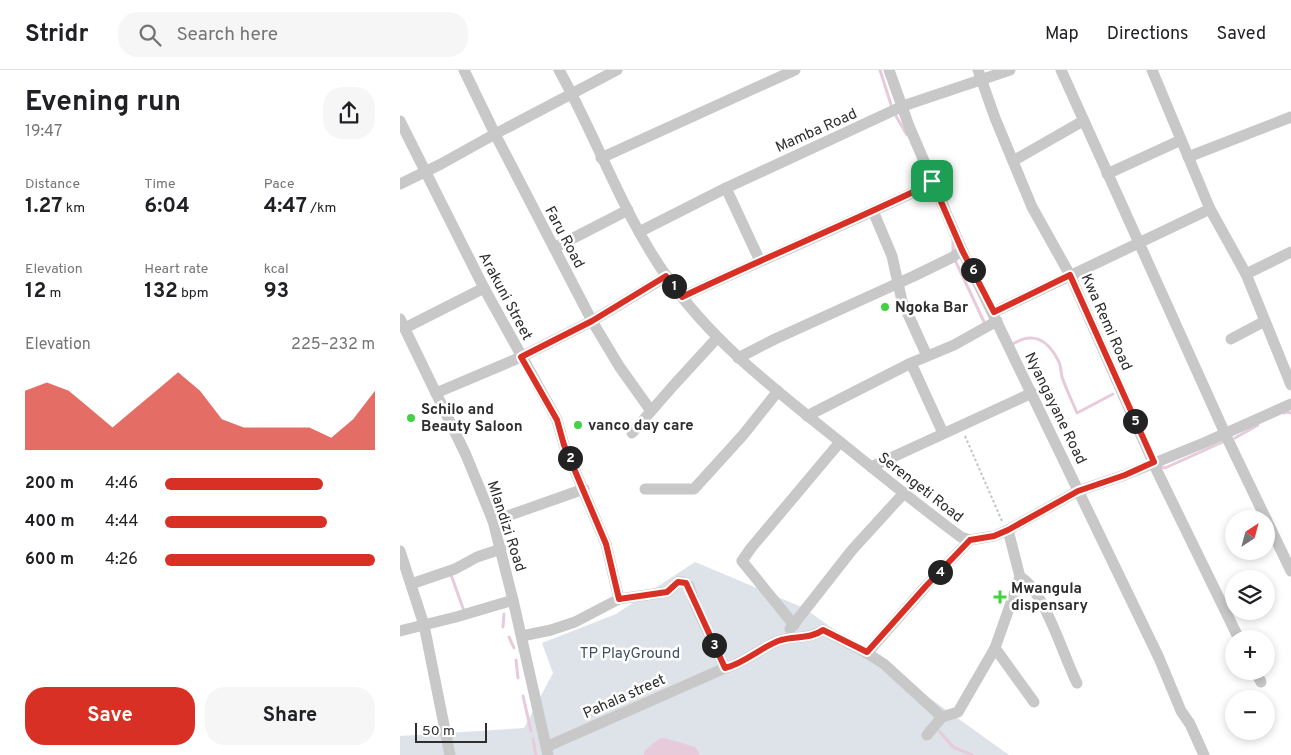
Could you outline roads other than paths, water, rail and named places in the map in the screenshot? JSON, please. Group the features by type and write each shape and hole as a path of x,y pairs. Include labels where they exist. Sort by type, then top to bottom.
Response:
{"street":[{"name":"Faru Road","path":"464,70 592,321 619,366 651,411"},
{"name":"Serengeti Road","path":"559,70 639,232 666,276 717,338 807,416 953,531 970,540 994,536 1078,491 1125,475 1226,434 1291,404"},
{"path":"400,184 617,70"},
{"path":"601,158 794,70"},
{"name":"Nyangayane Road","path":"889,70 909,126 962,250 996,317 1204,755"},
{"name":"Mamba Road","path":"639,232 726,188 902,106 980,75 1010,70"},
{"path":"1061,70 1262,510"},
{"path":"1152,70 1210,209 1246,274 1291,385"},
{"name":"Kwa Remi Road","path":"980,75 1032,207 1070,275 1154,462 1235,630"},
{"path":"1188,157 1291,117"},
{"name":"Arakuni Street","path":"400,121 484,288 557,420 564,445 606,544 619,599"},
{"path":"1013,161 1083,121"},
{"path":"1107,174 1181,140"},
{"path":"682,297 873,212 930,184 932,181"},
{"path":"726,188 760,261"},
{"path":"807,416 927,356 954,345 996,317 1070,275 1210,209"},
{"path":"554,248 628,210"},
{"path":"873,212 892,256 902,301 927,356"},
{"path":"738,358 953,257 962,250"},
{"path":"1246,274 1291,252"},
{"path":"436,393 521,357 592,321 666,276"},
{"path":"402,324 484,288"},
{"path":"1231,338 1265,321"},
{"name":"Mlandizi Road","path":"402,324 469,463 493,521 522,636 547,751"},
{"path":"632,434 717,338"},
{"path":"400,346 411,341"},
{"path":"911,364 943,433"},
{"path":"646,489 694,489 743,435 778,392"},
{"path":"871,467 1032,393"},
{"path":"794,624 742,561 840,442"},
{"path":"493,521 584,489"},
{"path":"780,640 852,550 904,493"},
{"path":"927,735 943,717 958,712 995,648 1020,577 1008,530"},
{"path":"1275,533 1287,552 1291,571"},
{"path":"867,652 970,540"},
{"path":"411,584 455,569 478,557 500,549"},
{"path":"401,554 424,625 450,755"},
{"path":"1020,577 1026,580 1035,590 1060,641 1077,683"},
{"path":"522,636 569,624 619,599 667,592 678,582 686,583 725,668"},
{"path":"400,631 513,600"},
{"name":"Pahala street","path":"547,751 725,668 735,666 780,640 817,634 823,630 867,652 884,664 943,717"},
{"path":"995,648 1034,702"}],"waterway":[{"path":"880,70 893,111 907,135"},
{"path":"953,241 953,254"},
{"path":"955,260 985,324"},
{"path":"1010,346 1018,341 1032,338 1039,339 1050,348 1059,362 1062,377 1077,413 1113,394"},
{"path":"1284,413 1291,413"},
{"path":"1235,438 1258,425"},
{"path":"1159,464 1165,468 1225,441"},
{"path":"450,572 464,611"},
{"path":"503,627 504,614"},
{"path":"509,637 514,648"},
{"path":"516,660 518,678"},
{"path":"523,696 531,731"},
{"path":"940,732 953,747 972,755"},
{"path":"533,739 536,755"},
{"path":"653,755 663,747 690,755"}],"place":[{"name":"Ngoka Bar","path":"885,307"},
{"name":"Schilo and Beauty Saloon","path":"411,418"},
{"name":"vanco day care","path":"578,425"},
{"name":"Mwangula dispensary","path":"1000,597"}],"park label":[{"name":"TP PlayGround","path":"630,653"}]}
